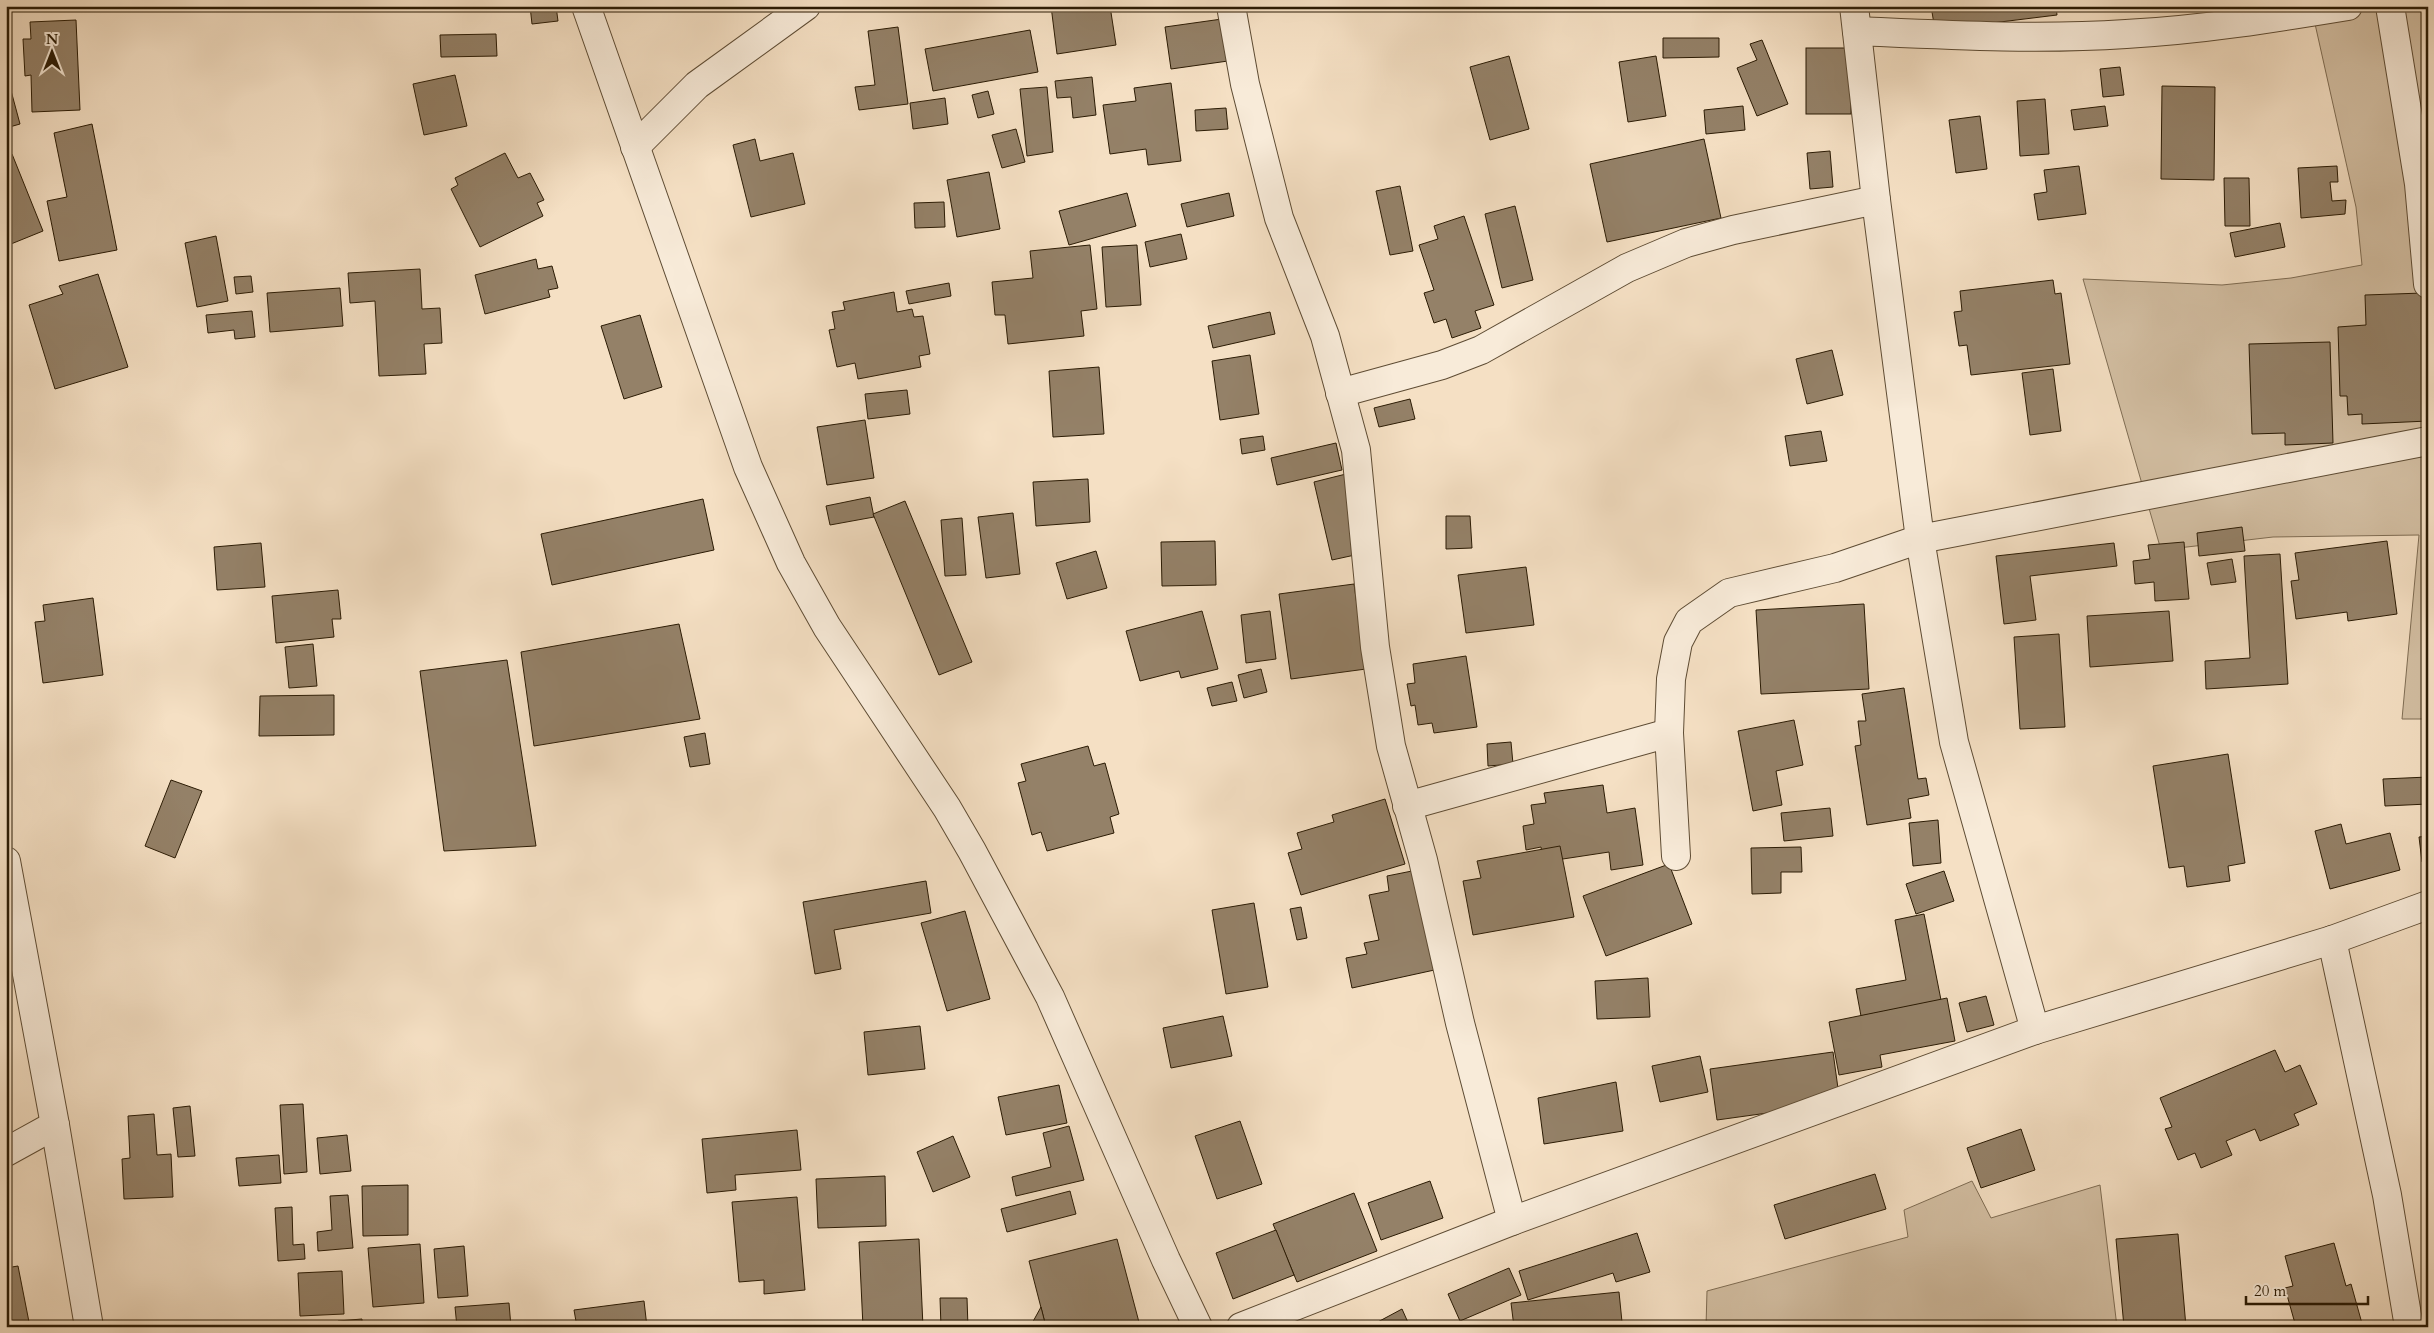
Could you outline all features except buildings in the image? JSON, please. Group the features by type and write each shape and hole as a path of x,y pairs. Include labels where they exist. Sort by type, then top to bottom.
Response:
{"street":[{"path":"586,6 748,467 791,563 827,627 947,808 1050,997 1166,1260 1198,1327"},
{"path":"635,147 697,85 806,6"},
{"path":"1231,6 1245,84 1279,218 1325,336 1356,450 1381,698 1391,746 1423,860 1462,1032 1512,1221"},
{"path":"2035,1030 1954,742 1920,539 1876,200 1855,19 2018,38 2127,34 2262,20 2348,6"},
{"path":"2390,6 2419,184 2428,284"},
{"path":"1340,393 1442,365 1480,350 1627,268 1686,243 1733,230 1876,200"},
{"path":"1676,856 1669,733 1671,679 1678,642 1689,621 1729,592 1835,568 1920,539 2428,441"},
{"path":"1407,806 1669,733"},
{"path":"6,861 55,1125 89,1327"},
{"path":"1240,1327 1512,1221 2035,1030 2332,940 2428,905"},
{"path":"2332,940 2386,1195 2408,1327"},
{"path":"6,1152 55,1125"}],"shaded area":[{"path":"2311,6 2428,6 2428,719 2402,719 2419,535 2273,537 2161,550 2083,279 2222,285 2291,278 2362,265 2356,207"},
{"path":"1972,1181 1991,1218 2100,1185 2117,1327 1706,1327 1707,1291 1908,1237 1904,1210"}]}
